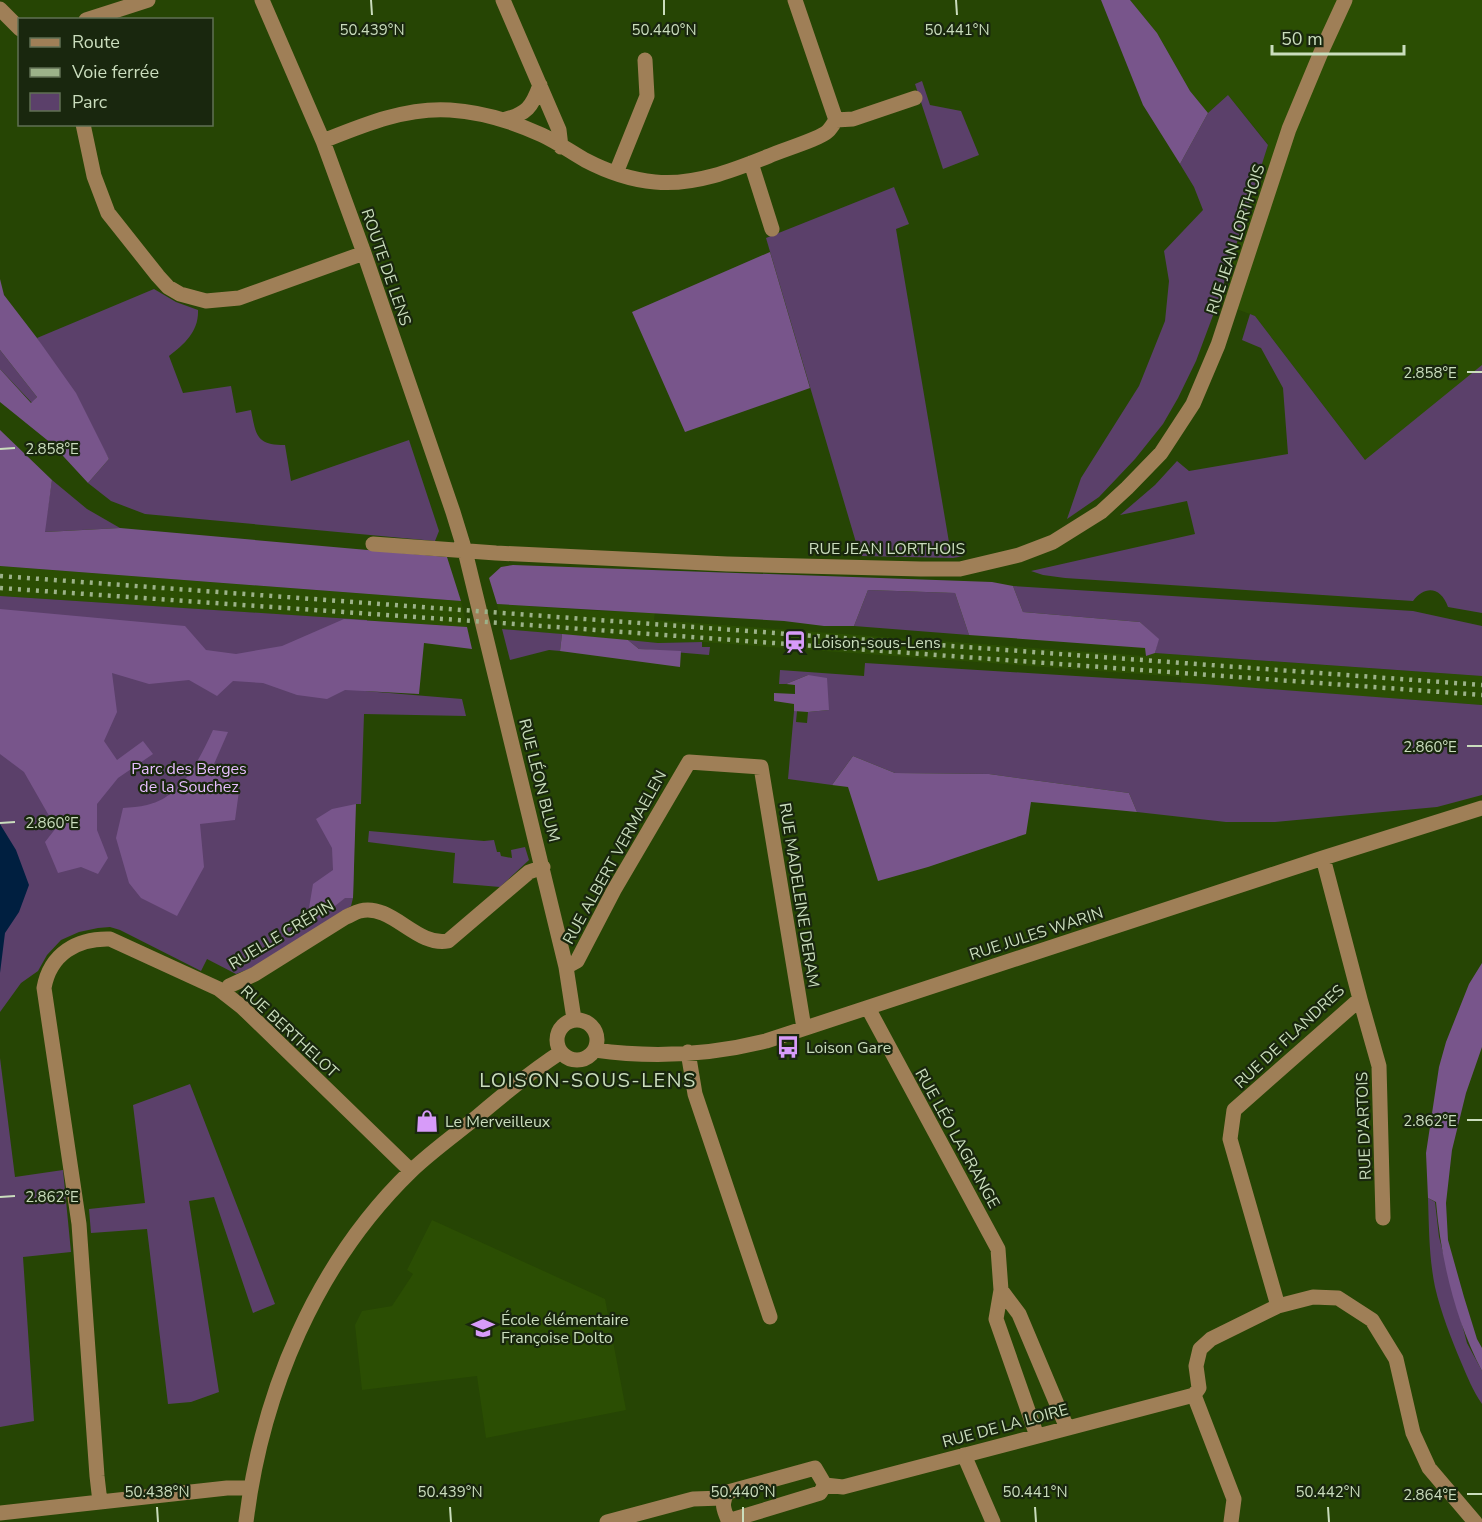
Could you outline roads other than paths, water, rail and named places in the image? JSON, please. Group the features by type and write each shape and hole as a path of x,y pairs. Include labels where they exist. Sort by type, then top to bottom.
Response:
{"street":[{"path":"92,18 148,0"},
{"name":"ROUTE DE LENS","path":"262,0 322,141 363,253 465,551"},
{"path":"503,0 558,130 561,147"},
{"path":"795,0 836,120"},
{"name":"RUE JEAN LORTHOIS","path":"374,544 465,551 727,564 960,569 1018,555 1053,542 1101,512 1127,489 1161,453 1193,404 1218,345 1289,129 1345,0"},
{"path":"0,9 18,27"},
{"path":"616,173 647,96 645,60"},
{"path":"503,120 518,116 534,103 540,85"},
{"path":"322,141 379,120 418,111 472,112 503,120 543,135 588,162 616,173 654,182 674,183 694,181 751,163 827,132 836,120 854,119 915,98"},
{"path":"83,126 94,176 108,213 158,276 168,287 180,294 206,301 239,298 363,253"},
{"path":"751,163 772,229"},
{"name":"RUE LÉON BLUM","path":"465,551 543,867 566,966 574,1019"},
{"name":"RUE ALBERT VERMAELEN","path":"566,966 577,961 608,900 688,762 761,767"},
{"name":"RUE MADELEINE DERAM","path":"761,767 804,1028"},
{"name":"RUE JULES WARIN","path":"595,1050 634,1055 716,1051 752,1044 1482,808"},
{"name":"RUE DE FLANDRES","path":"1278,1306 1230,1139 1234,1110 1360,999 1323,858"},
{"name":"RUELLE CRÉPIN","path":"225,994 229,986 255,974 346,916 360,910 378,911 436,941 448,940 529,872 543,867"},
{"name":"RUE BERTHELOT","path":"100,1502 79,1224 44,988 46,975 56,961 74,945 94,939 110,939 219,989 242,1007 411,1171"},
{"name":"RUE D'ARTOIS","path":"1360,999 1379,1066 1383,1218"},
{"name":"RUE LÉO LAGRANGE","path":"868,1008 998,1249 1001,1290 996,1319 1037,1436"},
{"path":"574,1019 583,1020 591,1024 596,1032 598,1041 595,1050 590,1056 574,1060 566,1057 556,1042 558,1032 564,1023 574,1019"},
{"path":"246,1522 250,1488 268,1411 281,1374 309,1312 361,1227 411,1171 534,1070 561,1052"},
{"path":"688,1052 694,1094 770,1317"},
{"path":"1001,1290 1019,1314 1067,1428"},
{"path":"1231,1522 1234,1499 1194,1395 1199,1388 1196,1366 1200,1349 1211,1340 1278,1306 1313,1297 1338,1298 1372,1320 1396,1359 1413,1433 1429,1468 1475,1522"},
{"name":"RUE DE LA LOIRE","path":"723,1498 723,1510 728,1521 820,1493 825,1485 843,1487 1194,1395"},
{"path":"964,1455 993,1522"},
{"path":"607,1522 693,1499 723,1498 728,1492 815,1468 825,1485"},
{"path":"0,1513 227,1488 250,1488"}],"water":[{"path":"0,824 16,850 29,885 19,912 5,933 0,973"}],"railway":[{"path":"0,576 1482,685"},
{"path":"0,588 1482,695"}],"place":[{"name":"Loison-sous-Lens","path":"795,642"},
{"name":"Loison Gare","path":"788,1047"},
{"name":"Le Merveilleux","path":"427,1121"},
{"name":"École élémentaire Françoise Dolto","path":"483,1328"}],"district":[{"name":"LOISON-SOUS-LENS","path":"588,1080"}],"park label":[{"name":"Parc des Berges de la Souchez","path":"189,777"}]}
